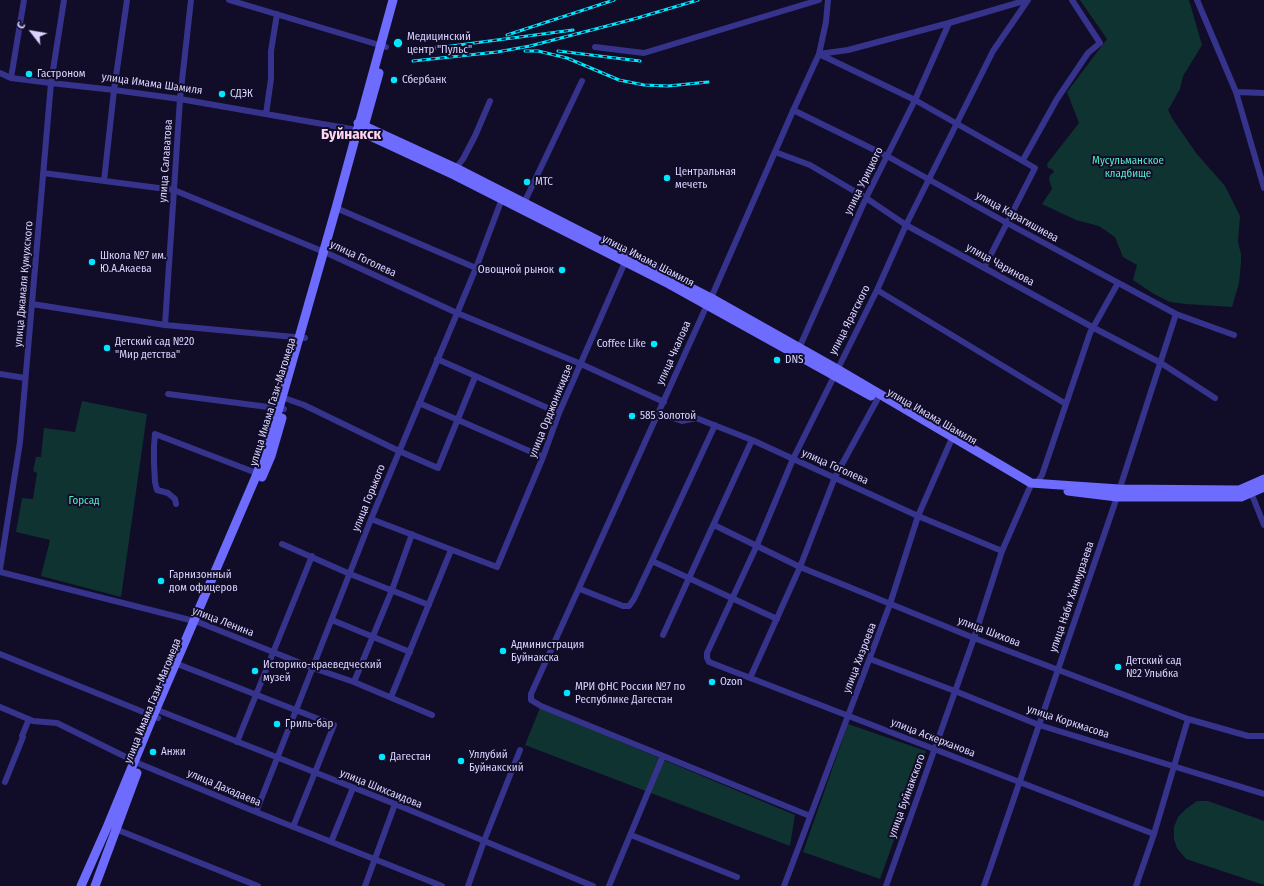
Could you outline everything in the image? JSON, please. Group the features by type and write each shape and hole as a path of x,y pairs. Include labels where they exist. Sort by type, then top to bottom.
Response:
{"main road":[{"path":"157,715 260,474 282,408 361,127 369,111 392,0"},
{"path":"383,46 398,0"},
{"name":"улица Имама Шамиля","path":"361,127 456,168 503,196 625,262 800,348 877,400 952,439"},
{"name":"улица Имама Шамиля","path":"361,127 454,175 503,196 524,203 836,372 1034,485 1118,493 1242,497 1264,479"},
{"name":"улица Имама Гази-Магомеда","path":"282,408 287,399 302,338"},
{"name":"улица Имама Шамиля","path":"1250,490 1264,487"},
{"name":"улица Имама Гази-Магомеда","path":"95,886 112,827 157,715 180,666 197,621"},
{"path":"81,886 112,827"}],"street":[{"path":"11,78 24,0"},
{"name":"улица Джамаля Кумухского","path":"0,570 20,442 51,83 64,0"},
{"path":"104,181 114,90 127,0"},
{"name":"улица Салаватова","path":"165,325 180,99 191,0"},
{"path":"229,0 383,46"},
{"path":"595,47 644,53 819,0"},
{"name":"улица Чкалова","path":"663,756 541,706 531,700 531,694 709,302 819,54 826,22 828,0"},
{"path":"819,54 848,50 1027,0"},
{"name":"улица Ярагского","path":"707,658 793,459 877,290 906,225 993,51 1027,0"},
{"path":"1023,160 1057,99 1088,53 1100,44 1072,0"},
{"path":"1197,0 1236,92 1264,188"},
{"path":"266,114 271,79 271,51 277,14"},
{"name":"улица Урицкого","path":"800,348 866,198 915,100 949,23"},
{"path":"819,54 915,100 1035,168 984,268"},
{"name":"улица Имама Шамиля","path":"0,74 11,78 180,99 266,114 361,127"},
{"path":"524,203 582,81"},
{"path":"1236,92 1264,93"},
{"path":"456,168 463,159 475,136 490,101"},
{"name":"улица Карагишиева","path":"793,110 887,156 1007,223 1176,314 1234,335"},
{"name":"улица Чаринова","path":"775,152 810,165 866,198 906,225 1161,363 1215,398"},
{"name":"улица Гоголева","path":"44,173 174,190 326,253 457,313 581,364 664,402"},
{"name":"улица Горького","path":"256,812 371,519 476,268 503,196"},
{"path":"339,209 476,268"},
{"name":"улица Орджоникидзе","path":"451,550 497,567 543,457 559,413 625,262"},
{"name":"улица Буйнакского","path":"886,886 974,638 1002,550 1034,485 1042,475 1090,333 1118,283"},
{"path":"877,290 1066,404"},
{"path":"32,304 165,325 302,338"},
{"name":"улица Наби Ханмурзаева","path":"984,886 1118,493 1176,314"},
{"path":"438,359 559,413"},
{"path":"0,374 25,378"},
{"path":"287,399 304,405 399,451 438,468 475,376"},
{"path":"168,394 282,408"},
{"path":"750,678 800,567 835,477 877,400"},
{"path":"419,403 543,457"},
{"name":"улица Гоголева","path":"658,413 682,421 696,418 752,440 918,516 1002,550"},
{"path":"580,588 622,606 629,606 652,561 714,425"},
{"path":"176,504 176,499 168,493 157,490 154,463 155,434 260,474"},
{"name":"улица Хизроева","path":"784,886 890,604 918,516 952,439"},
{"path":"663,635 690,579 752,440"},
{"path":"1250,490 1264,525"},
{"path":"371,519 451,550 391,697"},
{"name":"улица Шихова","path":"714,525 800,567 1057,670 1188,719 1248,736 1264,736"},
{"path":"354,682 392,590 412,534"},
{"path":"282,544 350,574 429,605"},
{"path":"237,742 312,556"},
{"path":"652,561 777,619"},
{"name":"улица Ленина","path":"0,570 197,621 313,668 354,682 432,715"},
{"path":"332,620 410,652"},
{"name":"улица Шихсаидова","path":"0,654 157,715 237,742 395,804 593,886"},
{"name":"улица Аскерханова","path":"707,658 709,662 1154,834"},
{"name":"улица Коркмасова","path":"870,659 1039,725 1264,794"},
{"path":"180,666 334,725 293,827"},
{"name":"улица Дахадаева","path":"0,707 28,719 57,723 138,763 442,886"},
{"path":"5,782 23,738 22,736 28,719"},
{"path":"1136,886 1154,834 1188,719"},
{"path":"468,886 520,750"},
{"path":"609,886 663,756 810,816"},
{"path":"331,842 353,788"},
{"path":"365,886 395,804"},
{"path":"112,827 258,886"},
{"path":"631,835 737,877"}],"green space":[{"name":"Мусульманское кладбище","path":"1080,0 1189,0 1202,45 1183,76 1180,89 1168,110 1196,153 1225,186 1240,216 1238,242 1241,262 1239,283 1232,307 1170,302 1154,294 1133,280 1137,265 1123,257 1115,237 1099,226 1076,220 1042,204 1052,189 1049,179 1050,175 1054,172 1052,169 1048,168 1047,164 1079,123 1067,92 1107,39"},
{"name":"Горсад","path":"82,401 147,414 121,597 41,576 50,540 16,532 22,498 33,499 37,473 33,471 36,457 41,457 44,428 75,432"},
{"path":"540,708 795,815 790,846 525,745"},
{"path":"848,724 926,751 880,879 803,852"},
{"path":"1197,801 1208,801 1264,821 1264,885 1186,859 1177,848 1174,839 1174,827 1178,817"}],"railway":[{"path":"507,35 614,0"},
{"path":"413,61 497,52 530,46 634,19 698,0"},
{"path":"421,50 573,30"},
{"path":"525,51 538,51 567,58 619,80 644,85 668,86 708,82"},
{"path":"558,51 640,61"}],"place":[{"name":"Медицинский центр \"Пульс\"","path":"398,43"},
{"name":"Гастроном","path":"29,74"},
{"name":"Сбербанк","path":"394,80"},
{"name":"СДЭК","path":"222,94"},
{"name":"Центральная мечеть","path":"667,178"},
{"name":"МТС","path":"527,182"},
{"name":"Школа №7 им. Ю.А.Акаева","path":"92,262"},
{"name":"Овощной рынок","path":"562,270"},
{"name":"Coffee Like","path":"654,344"},
{"name":"Детский сад №20 \"Мир детства\"","path":"107,348"},
{"name":"DNS","path":"777,360"},
{"name":"585 Золотой","path":"632,416"},
{"name":"Гарнизонный дом офицеров","path":"161,581"},
{"name":"Администрация Буйнакска","path":"503,651"},
{"name":"Детский сад №2 Улыбка","path":"1118,667"},
{"name":"Историко-краеведческий музей","path":"255,671"},
{"name":"Ozon","path":"712,682"},
{"name":"МРИ ФНС России №7 по Республике Дагестан","path":"567,693"},
{"name":"Гриль-бар","path":"277,724"},
{"name":"Анжи","path":"153,752"},
{"name":"Дагестан","path":"382,757"},
{"name":"Уллубий Буйнакский","path":"461,761"}],"district":[{"name":"Буйнакск","path":"351,135"}]}
